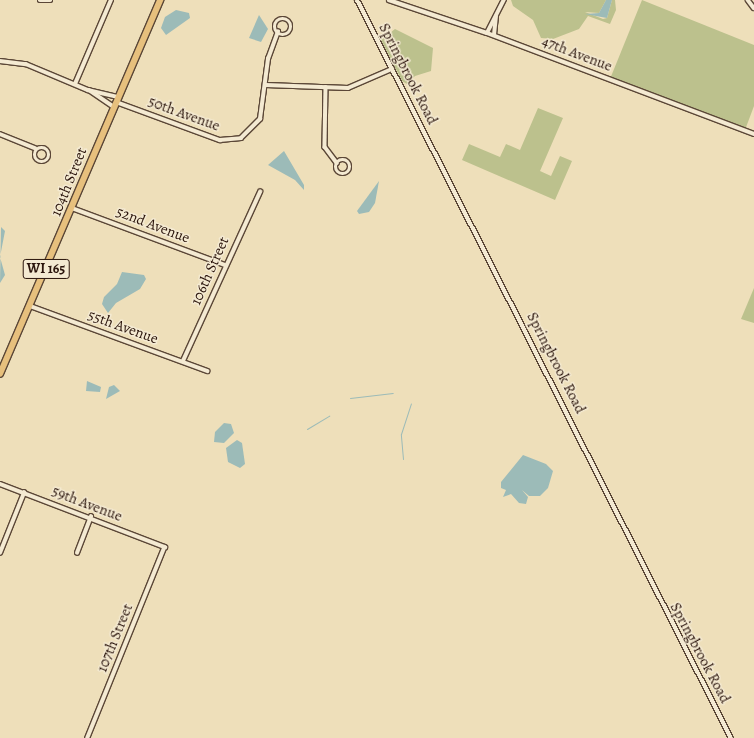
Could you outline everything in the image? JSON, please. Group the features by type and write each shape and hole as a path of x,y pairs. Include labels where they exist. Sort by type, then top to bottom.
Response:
{"main road":[{"name":"104th Street","path":"0,374 160,0"}],"street":[{"path":"40,0 50,0"},
{"path":"75,84 111,0"},
{"name":"Springbrook Road","path":"357,0 586,448 661,607 731,738"},
{"name":"47th Avenue","path":"389,0 494,35 754,134"},
{"path":"487,33 504,0"},
{"path":"748,0 754,8"},
{"path":"494,35 496,17"},
{"path":"278,32 288,31 287,20 278,21 278,32 269,54 266,85 348,88 392,69"},
{"path":"0,61 26,64 116,102"},
{"name":"50th Avenue","path":"116,102 225,141 248,134 260,119 266,85"},
{"path":"326,87 325,147 337,164 338,173 349,172 347,161 337,164"},
{"path":"89,90 116,102"},
{"path":"0,134 35,148 47,149 49,159 37,160 35,148"},
{"name":"106th Street","path":"183,361 225,265 260,192"},
{"name":"52nd Avenue","path":"72,208 225,265"},
{"name":"55th Avenue","path":"30,306 208,371"},
{"name":"59th Avenue","path":"0,484 91,517 165,547"},
{"path":"0,553 24,493"},
{"path":"77,553 91,517"},
{"name":"107th Street","path":"88,738 165,547"}],"green space":[{"path":"511,0 606,0 599,13 585,12 603,19 607,18 612,0 615,0 616,10 610,24 588,16 579,29 553,39 541,38 533,20 513,6"},
{"path":"642,0 754,45 754,106 745,130 610,79"},
{"path":"395,29 433,48 431,71 415,76 407,84 402,81 381,40"},
{"path":"538,108 563,118 540,171 551,176 560,156 572,161 555,200 462,160 469,144 500,157 506,144 520,150"},
{"path":"754,288 754,323 741,319"}],"water":[{"path":"606,0 612,0 607,18 585,14 599,13"},
{"path":"176,10 189,13 190,18 166,35 161,28 165,17"},
{"path":"259,15 268,29 261,42 249,38"},
{"path":"284,151 304,185 304,190 295,180 268,165"},
{"path":"379,181 375,203 369,212 359,214 357,211"},
{"path":"1,227 5,231 1,254"},
{"path":"0,259 5,275 0,283"},
{"path":"122,272 144,275 146,279 140,289 116,303 108,313 102,304 104,297 117,284"},
{"path":"87,381 101,387 100,392 86,391"},
{"path":"114,385 120,391 106,399 109,387"},
{"path":"224,423 231,424 234,433 224,443 214,442 215,432"},
{"path":"237,440 242,443 245,464 240,468 228,462 226,448"},
{"path":"523,455 546,464 553,471 548,488 540,496 529,496 522,490 528,497 526,504 519,503 511,494 503,497 506,490 501,488 501,482"}],"waterway":[{"path":"350,398 393,393"},
{"path":"403,459 401,434 411,404"},
{"path":"307,429 329,416"}]}
